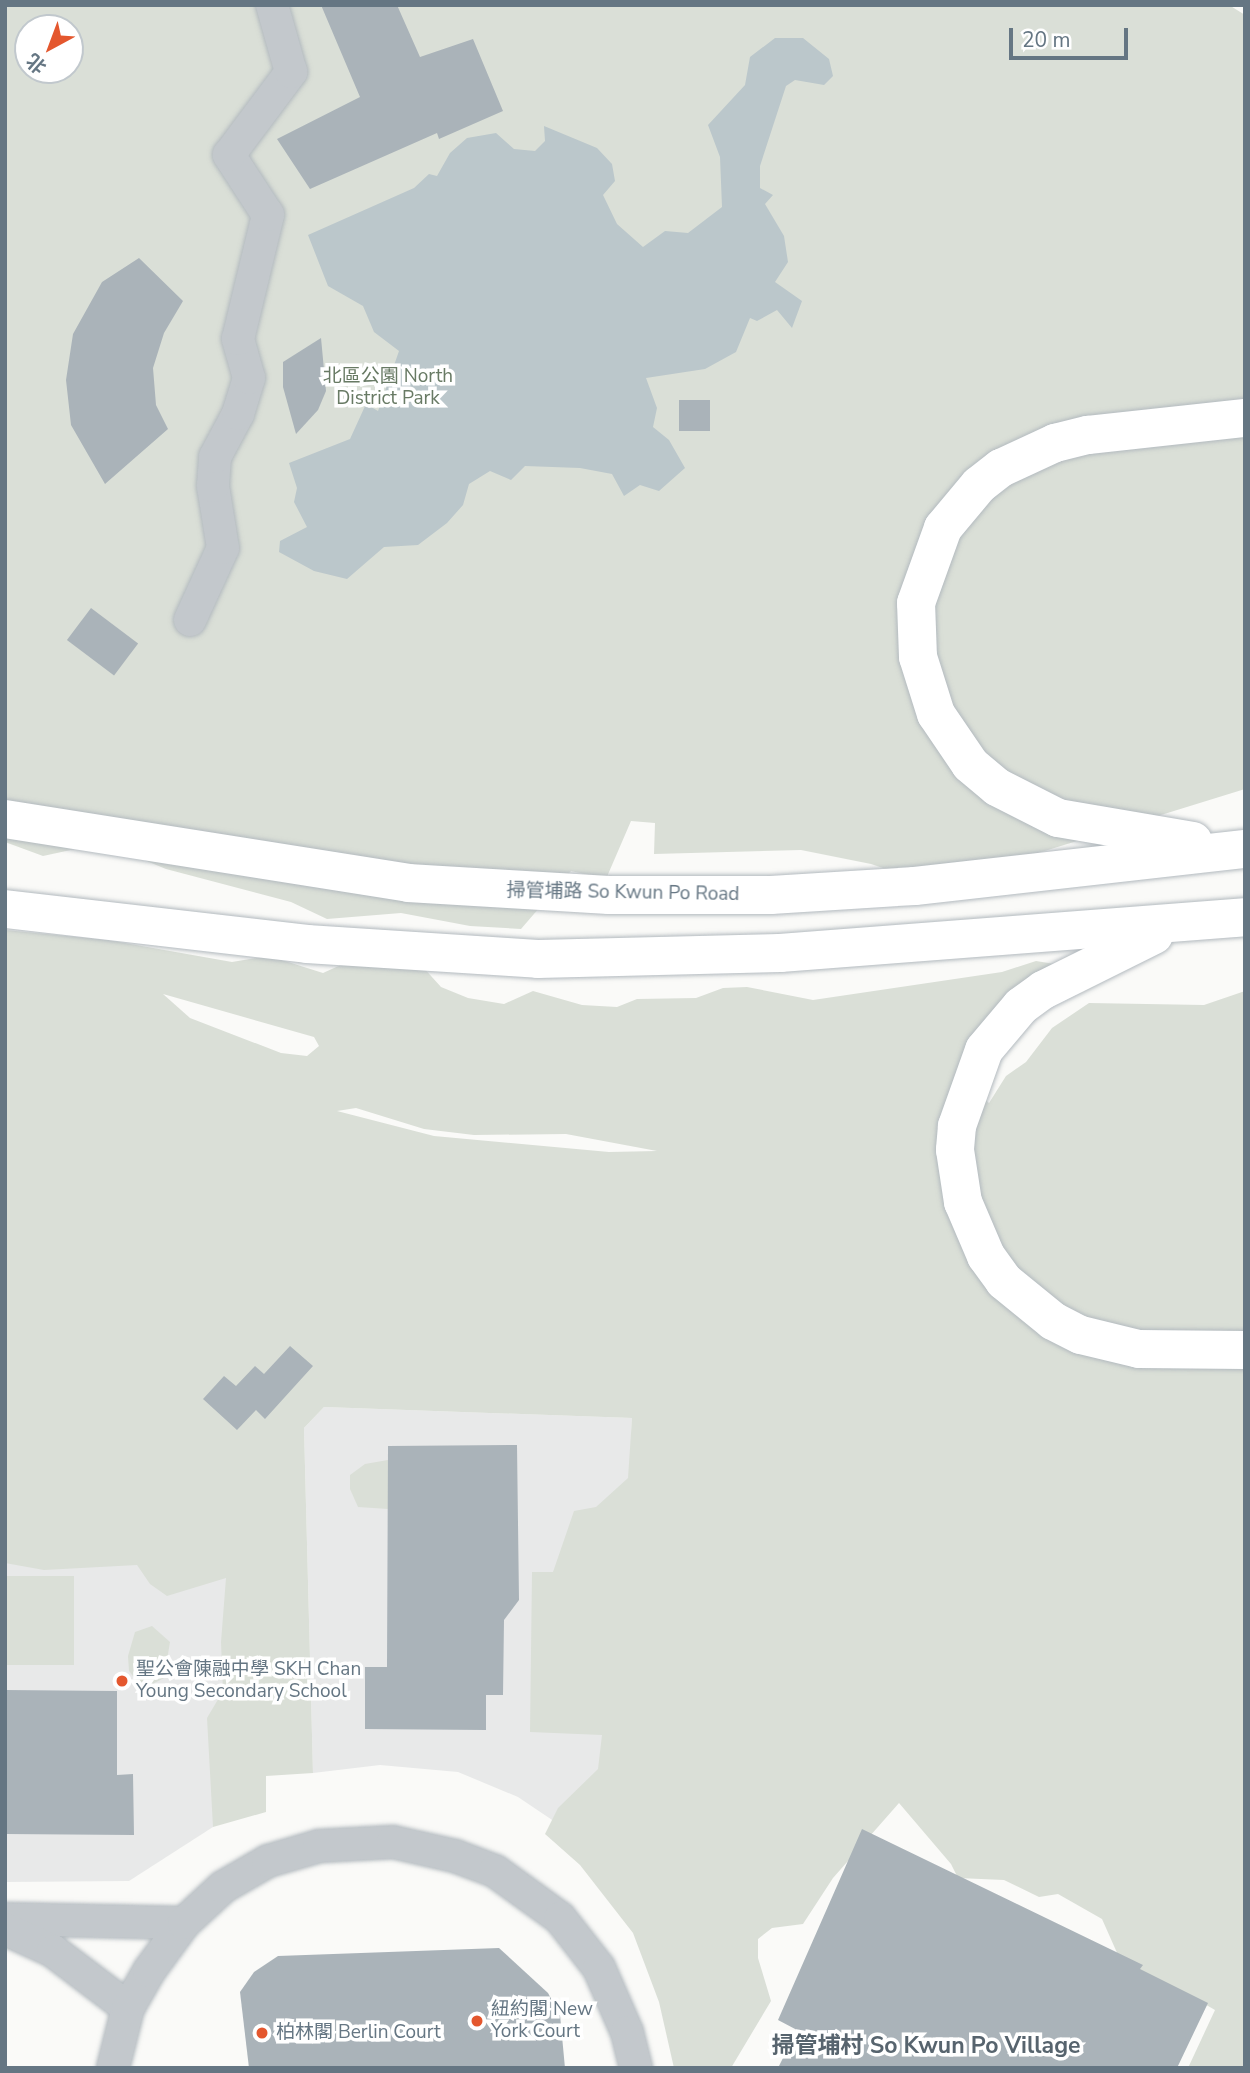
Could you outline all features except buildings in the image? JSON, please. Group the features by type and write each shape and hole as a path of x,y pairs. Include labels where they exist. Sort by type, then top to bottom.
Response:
{"main road":[{"path":"1243,419 1088,435 1055,443 1001,468 979,485 943,528 922,577 915,628 918,657 936,714 970,764 997,787 1029,807 1089,826 1245,849"},
{"name":"掃管埔路 So Kwun Po Road","path":"5,819 408,883 609,895 771,895 915,886 1245,849"},
{"path":"5,909 307,944 538,958 780,953 1175,925 1245,917"},
{"path":"1175,925 1043,990 1000,1028 973,1072 963,1101 955,1150 958,1175 972,1228 986,1256 1027,1304 1053,1321 1081,1335 1139,1349 1245,1350"}],"street":[{"path":"190,620 223,548 213,486 215,457 238,414 249,378 237,339 268,215 229,155 291,72 272,5"},
{"path":"113,2068 128,2008 184,1923 223,1887 268,1861 319,1846 393,1842 456,1856 495,1871 560,1918 599,1968 627,2032 636,2068"},
{"path":"5,1919 184,1923"},
{"path":"5,1929 53,1951 128,2008"}],"shaded area":[{"path":"775,38 803,38 829,59 833,76 824,85 795,80 786,86 760,166 760,188 773,195 765,204 784,236 788,262 775,282 802,301 792,328 777,310 757,321 750,318 736,352 705,369 646,378 657,408 653,427 669,440 685,468 659,491 640,485 624,496 612,474 580,468 525,466 511,480 490,471 469,484 463,505 447,523 418,545 384,547 347,579 314,571 279,552 280,541 307,527 294,502 297,488 289,463 350,439 366,404 378,411 399,351 374,332 363,306 328,286 308,235 414,188 429,174 437,176 450,153 467,138 496,133 514,149 535,151 545,141 544,126 597,148 612,164 615,181 603,195 617,224 643,247 665,231 688,233 722,207 720,157 708,125 745,85 750,57"},
{"path":"324,1407 632,1418 617,1763 570,1832 518,1797 458,1772 380,1765 313,1773 304,1428"},
{"name":"聖公會陳融中學 SKH Chan Young Secondary School","path":"5,1562 241,1567 213,1827 129,1881 5,1882"}],"green space":[{"name":"北區公園 North District Park","path":"5,5 1229,5 1245,15 1245,789 1022,858 945,889 871,864 801,850 654,854 655,823 631,821 606,879 571,871 521,929 470,926 401,913 327,919 291,902 166,869 103,843 43,856 5,842"},
{"path":"5,930 108,940 232,962 269,956 323,973 354,959 422,966 441,987 468,998 504,1004 533,991 582,1005 617,1007 637,999 696,998 723,988 747,987 813,1000 1002,972 1036,961 1079,968 1031,1008 978,1093 989,1103 1006,1076 1026,1062 1052,1028 1089,1003 1204,1005 1245,991 1245,2068 1188,2068 1215,2010 1196,1999 1173,1999 1118,1955 1102,1919 1058,1894 1039,1897 1004,1880 958,1878 951,1864 899,1803 833,1878 803,1924 772,1928 758,1939 758,1958 771,2001 731,2068 674,2068 659,2002 633,1933 580,1865 545,1834 558,1808 598,1769 602,1735 530,1732 532,1572 553,1572 574,1511 596,1507 628,1478 632,1418 324,1407 304,1428 313,1773 266,1776 266,1812 213,1827 207,1718 223,1691 221,1642 226,1578 167,1596 150,1584 137,1565 44,1570 5,1563","holes":["163,994 314,1037 319,1046 307,1056 281,1053 190,1018","356,1108 424,1129 474,1135 566,1134 657,1151 609,1152 434,1136 337,1111"]},
{"path":"388,1460 388,1509 358,1507 350,1489 350,1475 365,1464"},
{"path":"5,1576 74,1576 74,1665 5,1665"},
{"path":"152,1626 170,1642 164,1678 143,1689 129,1671 128,1656 135,1632"}],"place":[{"name":"聖公會陳融中學 SKH Chan Young Secondary School","path":"122,1681"},
{"name":"紐約閣 New York Court","path":"477,2021"},
{"name":"柏林閣 Berlin Court","path":"262,2033"}],"district":[{"name":"掃管埔村 So Kwun Po Village","path":"926,2046"}]}
